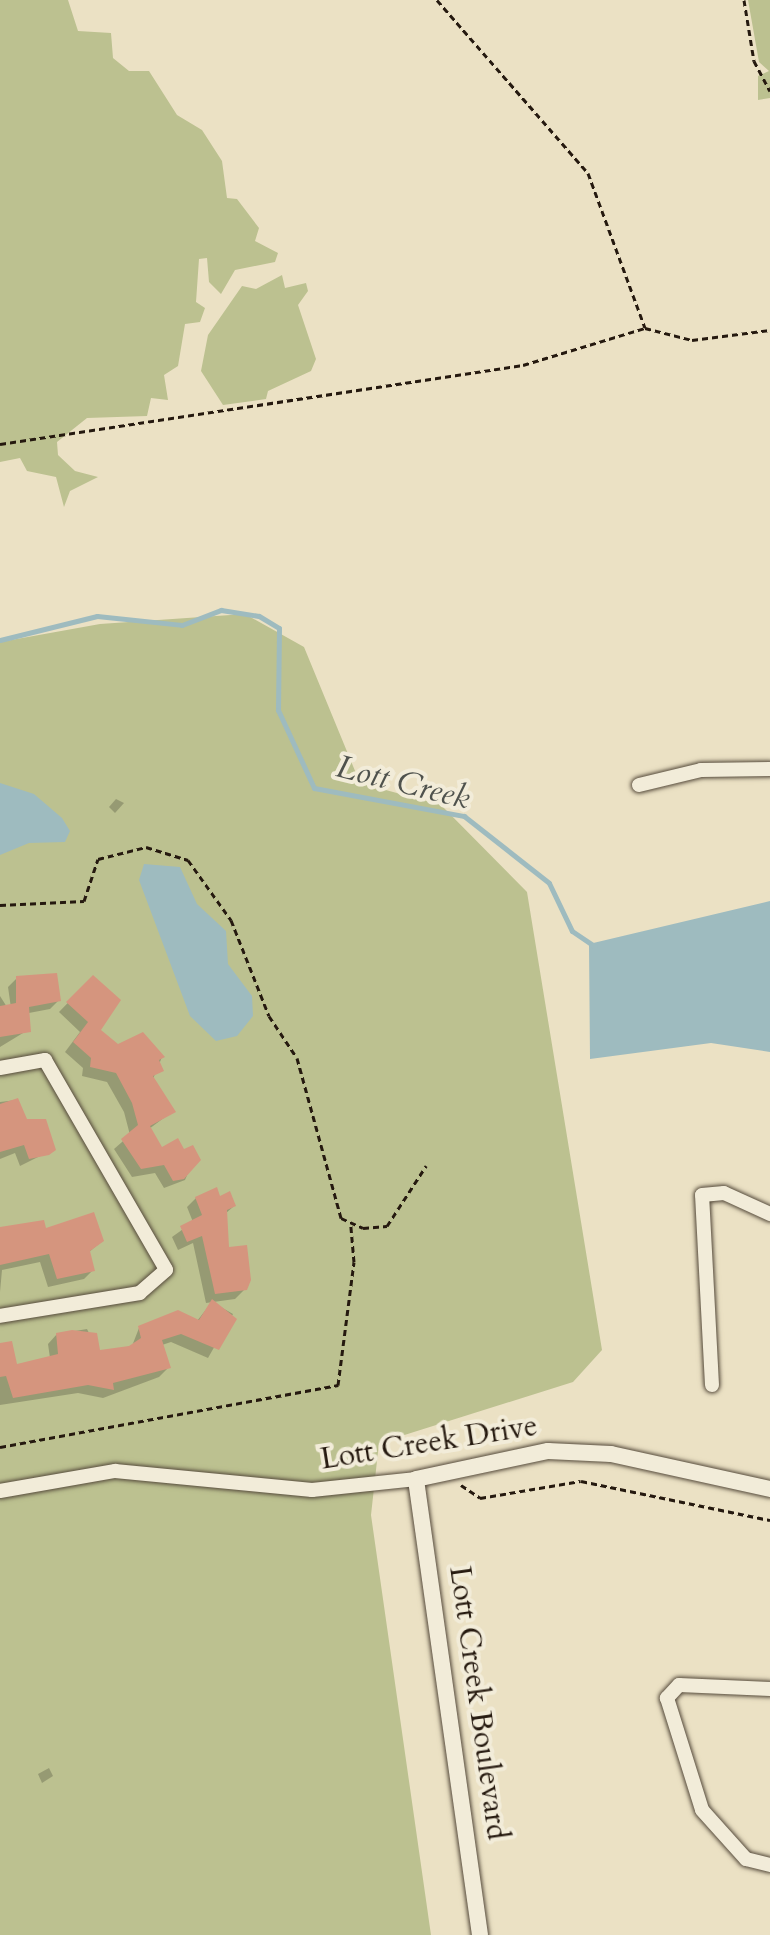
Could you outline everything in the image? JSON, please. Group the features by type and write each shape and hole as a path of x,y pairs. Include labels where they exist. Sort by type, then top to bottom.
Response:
{"street":[{"path":"639,785 701,770 770,769"},
{"path":"0,1068 45,1060 166,1270 140,1293 0,1316"},
{"path":"712,1385 702,1195 724,1193 770,1214"},
{"name":"Lott Creek Drive","path":"0,1491 150,1470 312,1490 416,1479 455,1467 584,1452 770,1489"},
{"name":"Lott Creek Boulevard","path":"416,1479 453,1701 480,1935"},
{"path":"770,1689 679,1685 667,1698 702,1810 746,1859 770,1865"}],"path":[{"path":"437,0 588,173 645,328"},
{"path":"744,0 754,61 770,91"},
{"path":"0,444 523,365 645,328 692,340 770,330"},
{"path":"0,905 84,901 98,859 146,847 188,860 231,920 269,1016 297,1058 336,1209 351,1225 354,1262 338,1385 0,1447"},
{"path":"351,1225 387,1226 426,1166"},
{"path":"455,1467 468,1494 480,1498 581,1481 770,1520"}],"green space":[{"path":"0,0 68,0 78,31 111,33 113,58 129,71 149,71 177,115 202,130 222,161 227,198 237,199 259,228 255,241 278,253 275,262 235,270 221,294 209,282 207,258 199,259 196,302 205,308 200,322 185,324 178,366 164,375 168,400 151,398 147,416 87,418 57,442 58,455 75,471 98,477 70,491 64,507 56,477 27,471 20,458 0,462"},
{"path":"748,0 770,0 770,98 758,100 758,76 769,71 759,62"},
{"path":"282,275 285,288 306,283 308,291 298,305 316,359 311,371 268,391 266,399 223,405 201,371 208,335 242,286 256,289"},
{"path":"245,614 304,647 360,783 441,805 527,892 602,1350 573,1382 379,1443 371,1515 431,1935 0,1935 0,642 100,624"}],"water":[{"path":"0,783 34,794 62,818 70,831 65,842 29,843 0,855"},
{"path":"144,864 180,867 197,904 226,931 228,964 252,996 253,1016 237,1036 216,1041 190,1016 139,880"},
{"path":"770,901 770,1052 711,1043 590,1059 589,944"}],"building":[{"path":"57,973 61,1001 29,1007 31,1032 0,1037 0,1006 16,1003 16,976"},
{"path":"93,975 121,1000 101,1030 118,1044 143,1032 165,1057 159,1060 164,1071 153,1076 176,1112 150,1126 162,1147 178,1138 184,1149 193,1145 201,1160 184,1179 173,1181 164,1165 141,1169 121,1139 138,1125 132,1103 116,1073 90,1067 91,1058 73,1042 88,1022 66,1002"},
{"path":"18,1098 27,1119 46,1119 56,1150 49,1155 29,1159 24,1145 0,1152 0,1104"},
{"path":"217,1187 220,1196 230,1191 236,1206 227,1210 229,1247 247,1245 251,1280 247,1290 215,1294 202,1236 187,1242 180,1226 202,1215 195,1197"},
{"path":"94,1212 104,1241 90,1251 95,1271 57,1279 49,1254 0,1265 0,1227 44,1220 46,1228"},
{"path":"212,1299 237,1319 219,1350 181,1334 162,1340 171,1368 113,1383 114,1390 88,1385 13,1398 6,1376 0,1377 0,1343 12,1341 17,1364 58,1354 56,1333 72,1330 97,1333 100,1350 129,1346 141,1338 138,1326 178,1310 199,1320"}],"waterway":[{"name":"Lott Creek","path":"0,640 97,616 182,625 221,610 259,616 279,628 278,710 314,788 464,816 549,883 572,931 594,946"}]}
